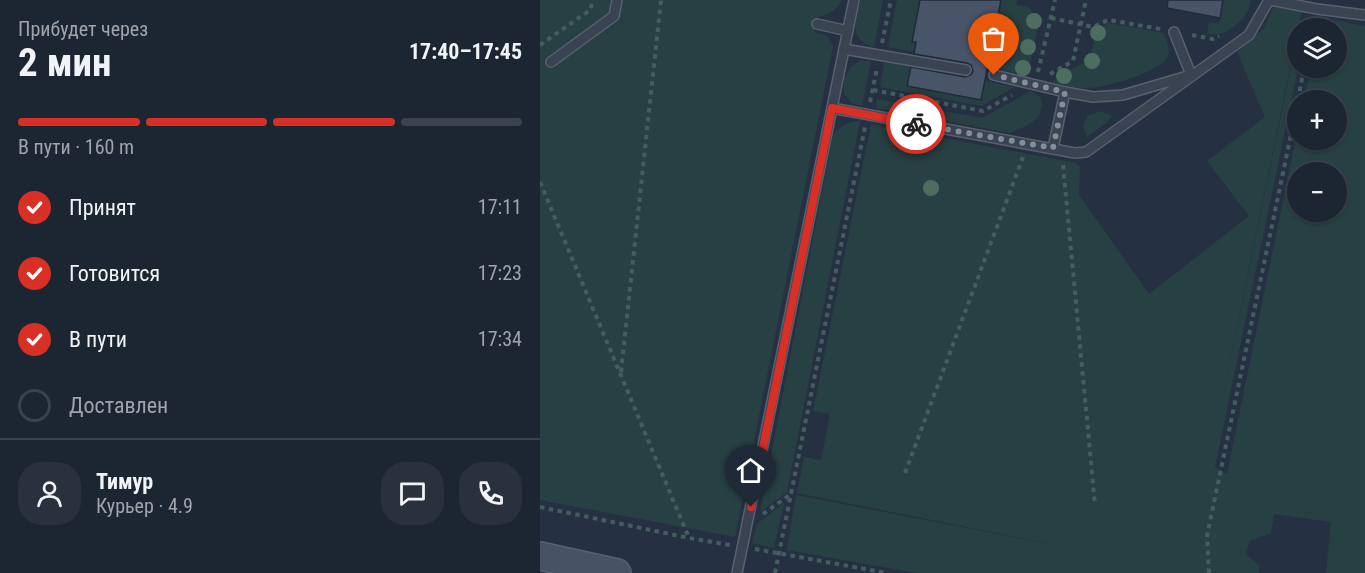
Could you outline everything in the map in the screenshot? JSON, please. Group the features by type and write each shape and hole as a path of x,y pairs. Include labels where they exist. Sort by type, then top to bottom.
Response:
{"main road":[{"path":"540,556 617,573"}],"lane":[{"path":"551,62 614,15 617,0"},
{"path":"737,573 854,0"},
{"path":"832,108 1075,153 1086,152 1249,34 1270,0 1365,15"},
{"path":"817,24 848,31"},
{"path":"1174,32 1191,75"},
{"path":"844,49 966,70"},
{"path":"994,75 1093,97 1123,95 1191,75"},
{"path":"1057,149 1065,92"}],"path":[{"path":"540,45 590,10 593,0"},
{"path":"620,375 661,0"},
{"path":"775,573 891,0"},
{"path":"1036,82 1055,0"},
{"path":"1083,17 1086,0"},
{"path":"905,473 1028,144"},
{"path":"1057,149 1095,505"},
{"path":"1209,573 1207,536 1288,150"},
{"path":"540,182 689,538"},
{"path":"747,527 792,493"},
{"path":"540,507 689,538 887,573"}],"green space":[{"path":"540,0 842,0 832,12 818,17 815,32 827,36 833,46 735,537 540,500"},
{"path":"861,0 883,0 874,47 865,44 857,34 856,22"},
{"path":"897,0 920,0 912,41 916,42 914,52 888,47"},
{"path":"1001,0 1017,0 1017,5 1029,7 1039,23 1027,75 988,67"},
{"path":"1223,0 1251,0 1246,14 1235,26 1214,35 1207,34 1209,22 1219,24"},
{"path":"1277,0 1304,0 1300,18 1287,18 1288,78 1209,464 1289,78 1296,78 1293,90 1287,90 1287,121 1215,467 1227,474 1287,182 1287,222 1347,222 1347,162 1291,162 1294,150 1347,150 1347,90 1306,90 1309,78 1347,78 1347,23 1365,26 1365,573 1326,573 1331,522 1274,514 1271,533 1250,541 1246,554 1259,565 1259,573 917,573 787,550 796,495 1081,550 797,493 804,457 821,460 830,414 813,411 871,124 1076,163 1080,167 1079,195 1149,294 1249,216 1207,161 1265,117 1237,52 1263,29"},
{"path":"1108,23 1164,33 1169,47 1168,56 1155,68 1107,85 1083,88 1051,82 1090,59 1096,32"},
{"path":"860,61 871,61 862,106 852,103 844,94 844,79 851,67"},
{"path":"884,62 911,67 907,86 981,100 985,81 1014,87 981,106 880,87"},
{"path":"1031,91 1041,98 1041,112 1033,121 1010,133 876,108 877,99 982,118"},
{"path":"1100,111 1112,116 1087,137 1083,127 1087,116"},
{"path":"860,121 787,492 760,512 833,135 845,125"},
{"path":"784,503 774,548 752,543 757,524"}],"building":[{"path":"920,0 1001,0 981,100 907,86 911,67 965,77 971,75 973,71 971,65 967,63 914,54 916,42 912,42"},
{"path":"1168,0 1223,0 1220,18 1167,8"}],"way so far":[{"path":"916,124 1053,148 1065,92 994,75"}],"route":[{"path":"751,507 832,108 916,124"}]}
